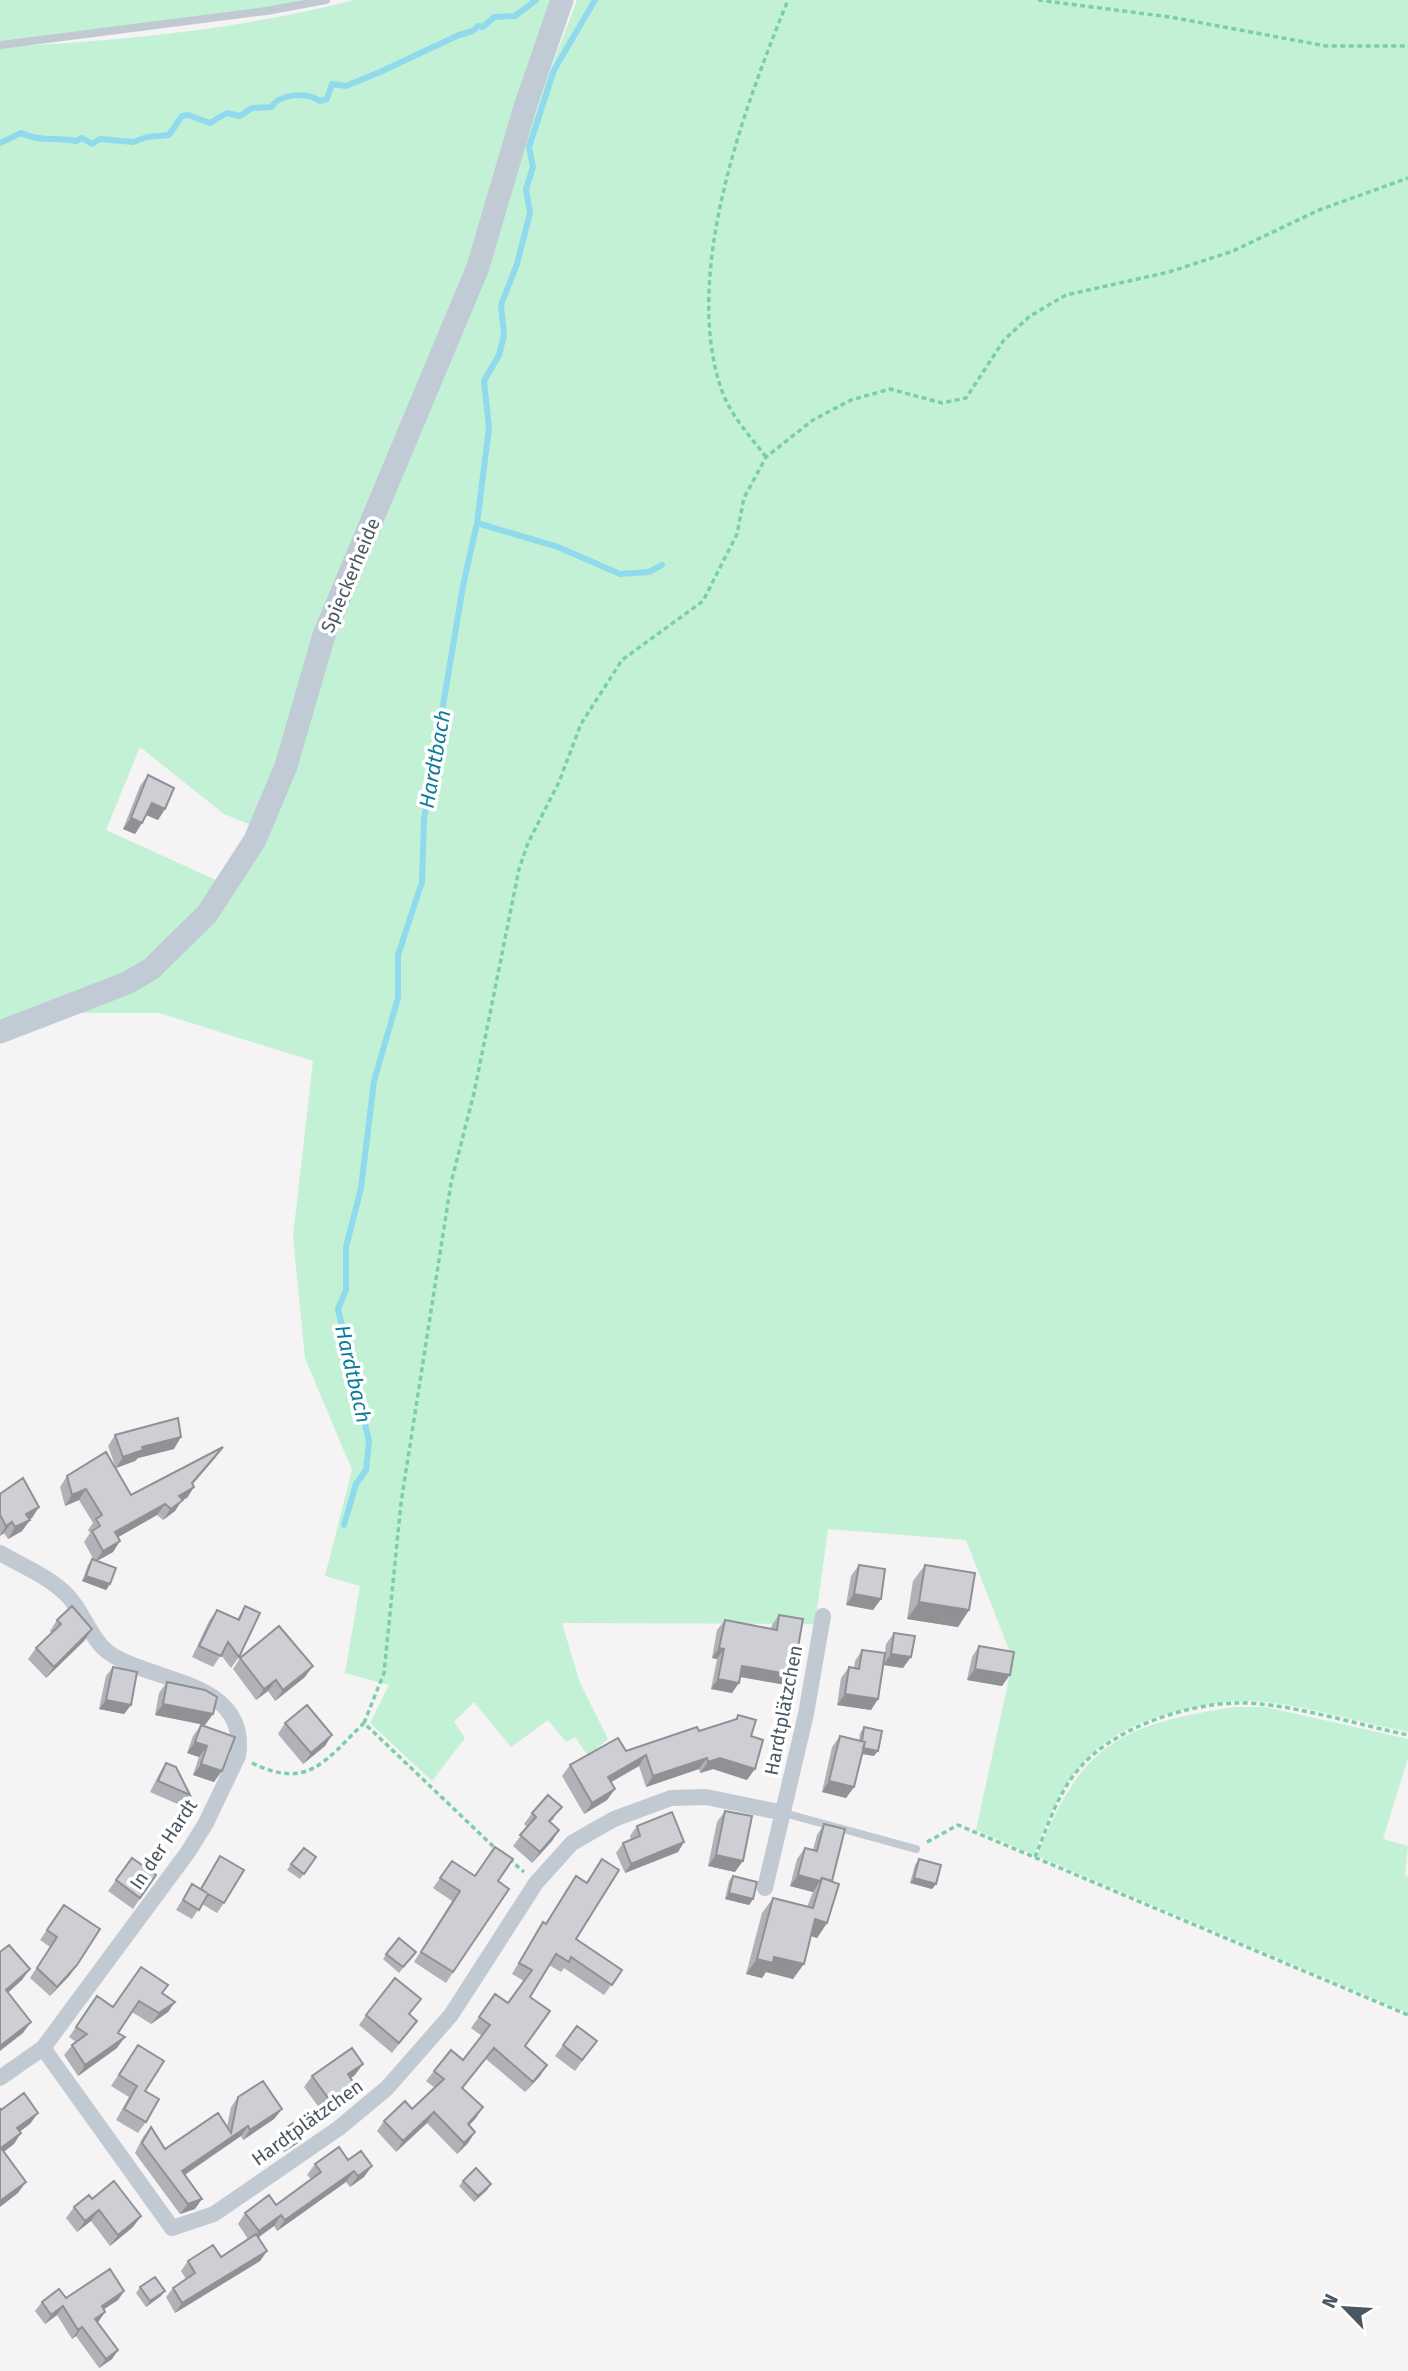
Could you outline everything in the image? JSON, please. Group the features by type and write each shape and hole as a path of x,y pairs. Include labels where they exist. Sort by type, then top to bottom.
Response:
{"main road":[{"name":"Spieckerheide","path":"0,1032 118,987 151,969 207,914 255,840 286,766 324,635 478,267 525,107 562,0"}],"street":[{"path":"0,1553 67,1596 107,1651 211,1695 230,1717 237,1734 238,1756"},
{"name":"Hardtplätzchen","path":"765,1888 784,1813 823,1616"},
{"name":"In der Hardt","path":"43,2048 188,1852 206,1824 238,1756"},
{"name":"Hardtplätzchen","path":"43,2048 172,2228 214,2214 339,2129 387,2088 450,2015 536,1883 572,1843 614,1819 671,1798 706,1797 784,1813"},
{"path":"0,2078 43,2048"}],"lane":[{"path":"0,45 266,11 326,0"},
{"path":"784,1813 916,1849"}],"path":[{"path":"766,457 730,410 722,391 710,348 708,317 712,252 737,138 758,74 788,0"},
{"path":"1038,0 1170,17 1326,46 1408,46"},
{"path":"238,1756 284,1776 302,1775 364,1723 384,1673 401,1503 451,1183 474,1093 519,869 581,724 622,660 703,601 737,534 744,498 766,457 813,420 851,400 890,389 942,403 966,398 1004,340 1030,316 1066,295 1169,272 1233,251 1320,210 1408,178"},
{"path":"1035,1857 1061,1795 1076,1772 1094,1753 1120,1735 1154,1720 1234,1703 1267,1705 1408,1735"},
{"path":"364,1723 472,1828 536,1883"},
{"path":"916,1849 958,1825 1408,2015"}],"green space":[{"path":"0,0 302,0 268,8 0,41"},
{"path":"354,0 558,0 536,108 577,0 1408,0 1408,1732 1283,1704 1256,1701 1207,1705 1156,1718 1129,1728 1088,1758 1058,1800 1034,1855 976,1830 1013,1660 966,1540 828,1529 815,1624 562,1623 580,1683 608,1739 588,1756 575,1737 566,1742 548,1720 511,1747 474,1702 454,1722 465,1738 432,1781 370,1723 389,1685 345,1673 360,1586 325,1576 352,1470 305,1358 293,1236 313,1061 159,1013 75,1013 134,989 268,832 224,814 140,747 106,830 218,881 184,923 145,962 95,988 0,1022 0,47 178,32 266,19"},
{"path":"1234,1707 1266,1707 1408,1739 1408,1758 1383,1839 1408,1846 1405,1875 1408,1876 1408,2013 1037,1856 1053,1818 1070,1788 1088,1765 1108,1747 1132,1733 1160,1722"}],"building":[{"path":"148,775 174,788 165,809 152,803 142,823 131,818"},
{"path":"178,1418 181,1437 142,1447 143,1450 123,1457 115,1435"},
{"path":"223,1447 192,1483 194,1487 179,1496 183,1500 171,1509 165,1504 115,1532 120,1541 103,1551 92,1531 100,1526 96,1519 102,1515 86,1489 72,1495 67,1476 106,1452 131,1495"},
{"path":"23,1478 39,1507 26,1514 30,1520 15,1527 12,1522 6,1526 0,1515 0,1494"},
{"path":"92,1559 116,1568 110,1584 86,1576"},
{"path":"859,1565 885,1569 881,1599 854,1594"},
{"path":"925,1565 975,1573 969,1610 919,1602"},
{"path":"72,1606 92,1629 54,1667 36,1648 61,1624 57,1620"},
{"path":"245,1606 260,1613 239,1657 228,1642 221,1656 199,1646 217,1610 239,1620"},
{"path":"779,1615 803,1619 793,1675 742,1666 739,1683 718,1679 724,1649 719,1648 725,1620 777,1630"},
{"path":"279,1626 313,1666 283,1690 276,1680 264,1689 240,1658"},
{"path":"894,1633 915,1636 911,1657 891,1654"},
{"path":"979,1646 1014,1652 1010,1675 975,1669"},
{"path":"862,1650 885,1653 878,1699 845,1694 849,1667 859,1669"},
{"path":"113,1667 137,1672 131,1705 106,1700"},
{"path":"167,1682 205,1690 217,1697 213,1714 163,1704"},
{"path":"307,1705 332,1735 311,1753 285,1723"},
{"path":"738,1715 756,1720 751,1736 763,1740 755,1769 720,1758 708,1762 707,1758 653,1776 646,1755 608,1777 615,1789 592,1803 570,1765 618,1738 626,1751 697,1727 699,1731 737,1719"},
{"path":"201,1725 235,1737 222,1771 201,1764 207,1746 195,1742"},
{"path":"864,1727 882,1731 878,1751 863,1748"},
{"path":"840,1736 865,1742 854,1787 829,1781"},
{"path":"166,1763 176,1767 190,1795 158,1781"},
{"path":"548,1795 562,1807 549,1821 559,1830 540,1852 520,1835 536,1817 532,1813"},
{"path":"725,1811 752,1816 743,1861 716,1855"},
{"path":"672,1812 684,1842 631,1864 623,1843 640,1836 637,1826"},
{"path":"824,1824 845,1829 832,1881 798,1875 805,1848 817,1851"},
{"path":"495,1847 513,1859 498,1881 509,1889 453,1972 421,1952 460,1891 440,1878 452,1861 475,1876"},
{"path":"304,1848 316,1857 304,1874 291,1864"},
{"path":"220,1856 244,1870 224,1903 208,1894 199,1910 183,1900 192,1884 207,1893 201,1889"},
{"path":"132,1858 156,1875 140,1898 116,1880"},
{"path":"602,1859 619,1870 576,1939 622,1970 612,1985 571,1957 569,1962 556,1954 530,1997 550,2011 525,2046 547,2065 533,2082 494,2048 462,2088 483,2107 468,2124 475,2132 464,2143 434,2112 403,2141 384,2121 405,2101 412,2109 444,2079 434,2071 451,2050 463,2060 490,2025 479,2017 495,1994 508,2003 532,1970 519,1963 543,1922 546,1924 576,1876 587,1883"},
{"path":"919,1859 941,1865 936,1884 914,1878"},
{"path":"733,1876 757,1882 753,1899 729,1893"},
{"path":"822,1878 839,1884 827,1923 815,1919 804,1964 774,1957 773,1963 757,1959 773,1898 813,1908"},
{"path":"64,1905 100,1929 77,1965 57,1987 37,1968 57,1937 47,1930"},
{"path":"399,1938 416,1952 403,1967 386,1954"},
{"path":"9,1945 30,1969 6,1990 31,2022 0,2046 0,1952"},
{"path":"141,1967 168,1985 162,1993 175,2002 159,2013 139,2001 118,2033 125,2037 85,2065 72,2045 87,2034 76,2027 97,1996 113,2007"},
{"path":"395,1978 421,1999 409,2014 417,2021 399,2043 366,2015"},
{"path":"577,2026 597,2041 582,2060 563,2045"},
{"path":"138,2045 164,2061 145,2091 159,2099 146,2122 124,2109 137,2086 119,2075"},
{"path":"352,2048 363,2064 348,2074 355,2085 331,2102 312,2076"},
{"path":"263,2081 282,2109 250,2130 248,2126 182,2171 202,2199 188,2204 142,2143 151,2127 165,2149 218,2113 231,2133 238,2097"},
{"path":"24,2093 38,2113 17,2128 21,2133 1,2148 0,2108 1,2110"},
{"path":"293,2123 302,2137 288,2147 279,2133"},
{"path":"339,2147 348,2160 361,2151 372,2166 358,2176 354,2171 285,2220 281,2215 259,2231 245,2213 269,2195 276,2205 321,2172 315,2164"},
{"path":"0,2149 26,2182 0,2201"},
{"path":"476,2168 491,2184 478,2196 463,2181"},
{"path":"114,2181 141,2216 118,2235 99,2210 85,2221 74,2207 89,2195 92,2199"},
{"path":"256,2234 267,2251 182,2303 173,2288 195,2273 188,2261 213,2245 221,2257"},
{"path":"110,2269 124,2291 102,2306 105,2312 95,2319 118,2350 106,2359 82,2327 78,2330 63,2306 51,2315 42,2302 59,2289 66,2298"},
{"path":"155,2277 165,2291 150,2301 140,2287"}],"waterway":[{"path":"0,143 21,133 76,141 82,138 92,144 100,139 133,142 147,137 169,135 182,116 188,115 210,123 227,113 240,116 252,108 271,107 275,102 294,95 308,96 320,101 327,99 332,84 346,86 473,31 478,26 483,27 494,17 515,16 536,0"},
{"name":"Hardtbach","path":"344,1525 356,1484 366,1470 369,1441 338,1309 346,1290 346,1247 361,1188 374,1081 398,998 398,955 422,882 424,819 463,586 477,523 489,428 484,381 499,355 504,335 501,305 517,264 530,213 526,189 533,167 529,147 554,70 595,0"},
{"path":"477,523 558,547 620,574 649,572 662,565"}]}
